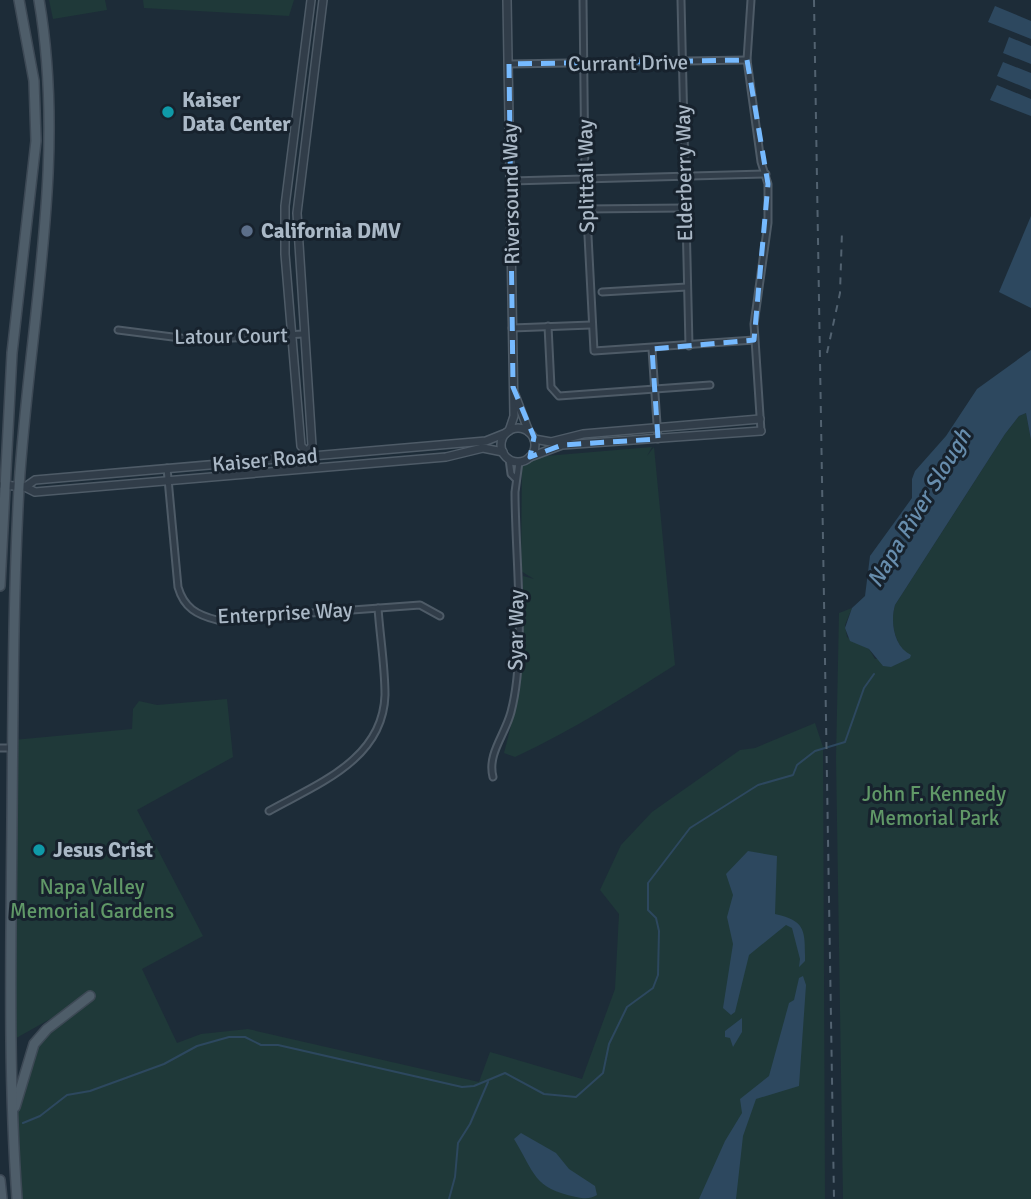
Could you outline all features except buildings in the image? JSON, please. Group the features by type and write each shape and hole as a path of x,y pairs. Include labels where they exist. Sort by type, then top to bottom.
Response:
{"main road":[{"path":"0,586 3,485 12,353 36,141 34,80 19,0"},
{"path":"16,1198 10,1041 13,748 22,486 50,174 49,78 38,0"},
{"path":"12,1119 34,1044 47,1029 90,996"},
{"path":"0,1180 2,1199"}],"street":[{"path":"308,468 307,454 301,446 285,254 286,196 311,0"},
{"path":"307,454 312,446 298,272 298,188 321,32 323,0"},
{"name":"Riversound Way","path":"507,0 514,416 508,432"},
{"name":"Splittail Way","path":"583,0 585,178 594,351 652,349"},
{"name":"Elderberry Way","path":"681,0 689,346"},
{"path":"751,0 747,60 761,162 766,174 768,223 757,284 754,340 761,431 562,446 519,462 509,459 503,452 502,442 508,432 519,428 551,442 583,434 760,419"},
{"path":"309,32 321,32"},
{"name":"Currant Drive","path":"509,64 747,60"},
{"path":"511,181 766,174"},
{"path":"586,209 684,208"},
{"path":"602,292 687,288"},
{"path":"512,328 591,325"},
{"path":"548,326 551,387 559,396 710,386"},
{"name":"Latour Court","path":"118,330 195,340 303,334"},
{"path":"658,439 652,349 754,340"},
{"name":"Riversound Way","path":"513,387 522,418 532,435"},
{"name":"Kaiser Road","path":"22,486 34,480 307,454 486,441 508,432"},
{"path":"530,457 534,450 532,435"},
{"name":"Kaiser Road","path":"3,485 22,486 35,492 446,457 482,448 503,452"},
{"name":"Syar Way","path":"509,459 511,474 516,479"},
{"name":"Syar Way","path":"493,777 491,759 512,710 517,669 516,479 520,473 519,462"},
{"name":"Enterprise Way","path":"167,468 178,587 184,602 199,615 217,620 420,605 440,616"},
{"path":"269,811 345,768 373,737 383,713 385,695 378,608"},
{"path":"0,748 13,748"}],"highlighted area":[{"path":"747,60 768,184 754,340 652,349 658,439 562,445 530,457 534,437 513,387 509,64"}],"green space":[{"path":"49,0 105,0 107,10 53,19"},
{"path":"143,0 294,0 289,16 144,8"},
{"name":"John F. Kennedy Memorial Park","path":"1026,413 1031,440 1031,1199 843,1199 836,758 839,613 852,608 845,625 847,637 869,649 875,659 907,654 894,631 895,605 1005,434 1019,416"},
{"path":"652,447 647,456 654,447 675,665 536,747 515,757 504,753 520,690 523,576 534,579 521,571 522,458"},
{"name":"Napa Valley Memorial Gardens","path":"227,699 233,757 137,810 203,936 142,969 177,1043 201,1034 248,1029 479,1082 490,1052 582,1079 615,989 619,914 600,890 621,845 652,812 740,750 755,748 815,723 823,747 825,1199 17,1199 19,1151 12,1119 34,1044 84,1000 11,1041 13,740 132,729 133,709 139,701 157,705"}],"water":[{"path":"995,6 1031,21 1031,39 988,22"},
{"path":"1009,37 1031,46 1031,64 1003,53"},
{"path":"1003,62 1031,73 1031,90 997,76"},
{"path":"997,85 1031,99 1031,116 990,100"},
{"path":"1031,216 1031,308 999,292"},
{"name":"Napa River Slough","path":"1031,350 1031,440 1026,413 1019,416 1005,434 895,605 895,633 901,646 911,655 910,658 891,667 883,666 869,649 850,641 845,628 852,608 865,596 870,556 912,498 915,471 946,436 977,389"},
{"path":"748,851 777,856 775,914 793,920 802,928 805,961 799,967 800,959 792,928 786,925 749,955 735,1012 731,1015 723,1008 733,944 727,917 733,895 726,874"},
{"path":"803,976 806,985 799,1086 756,1099 743,1136 736,1199 699,1199 725,1141 742,1113 740,1099 769,1076 789,1003 794,1000 799,978"},
{"path":"742,1018 742,1032 733,1047 730,1038 725,1037 725,1031"},
{"path":"521,1133 556,1153 569,1169 595,1186 597,1195 576,1197 543,1184 514,1139"}],"waterway":[{"path":"23,1123 40,1116 67,1095 90,1091 164,1064 197,1046 229,1037 245,1037 261,1045 278,1045 462,1087 474,1086 505,1073 544,1094 576,1097 603,1073 609,1044 627,1007 653,988 658,975 659,931 656,918 648,910 648,883 690,828 758,785 793,775 797,765 815,751 845,742 864,688 874,674"},
{"path":"449,1199 455,1177 458,1143 470,1124 488,1082"}],"railway":[{"path":"814,0 834,1199"},
{"path":"827,353 840,293 842,231"}],"place":[{"name":"Kaiser Data Center","path":"168,112"},
{"name":"California DMV","path":"247,231"},
{"name":"Jesus Crist","path":"39,850"}]}
